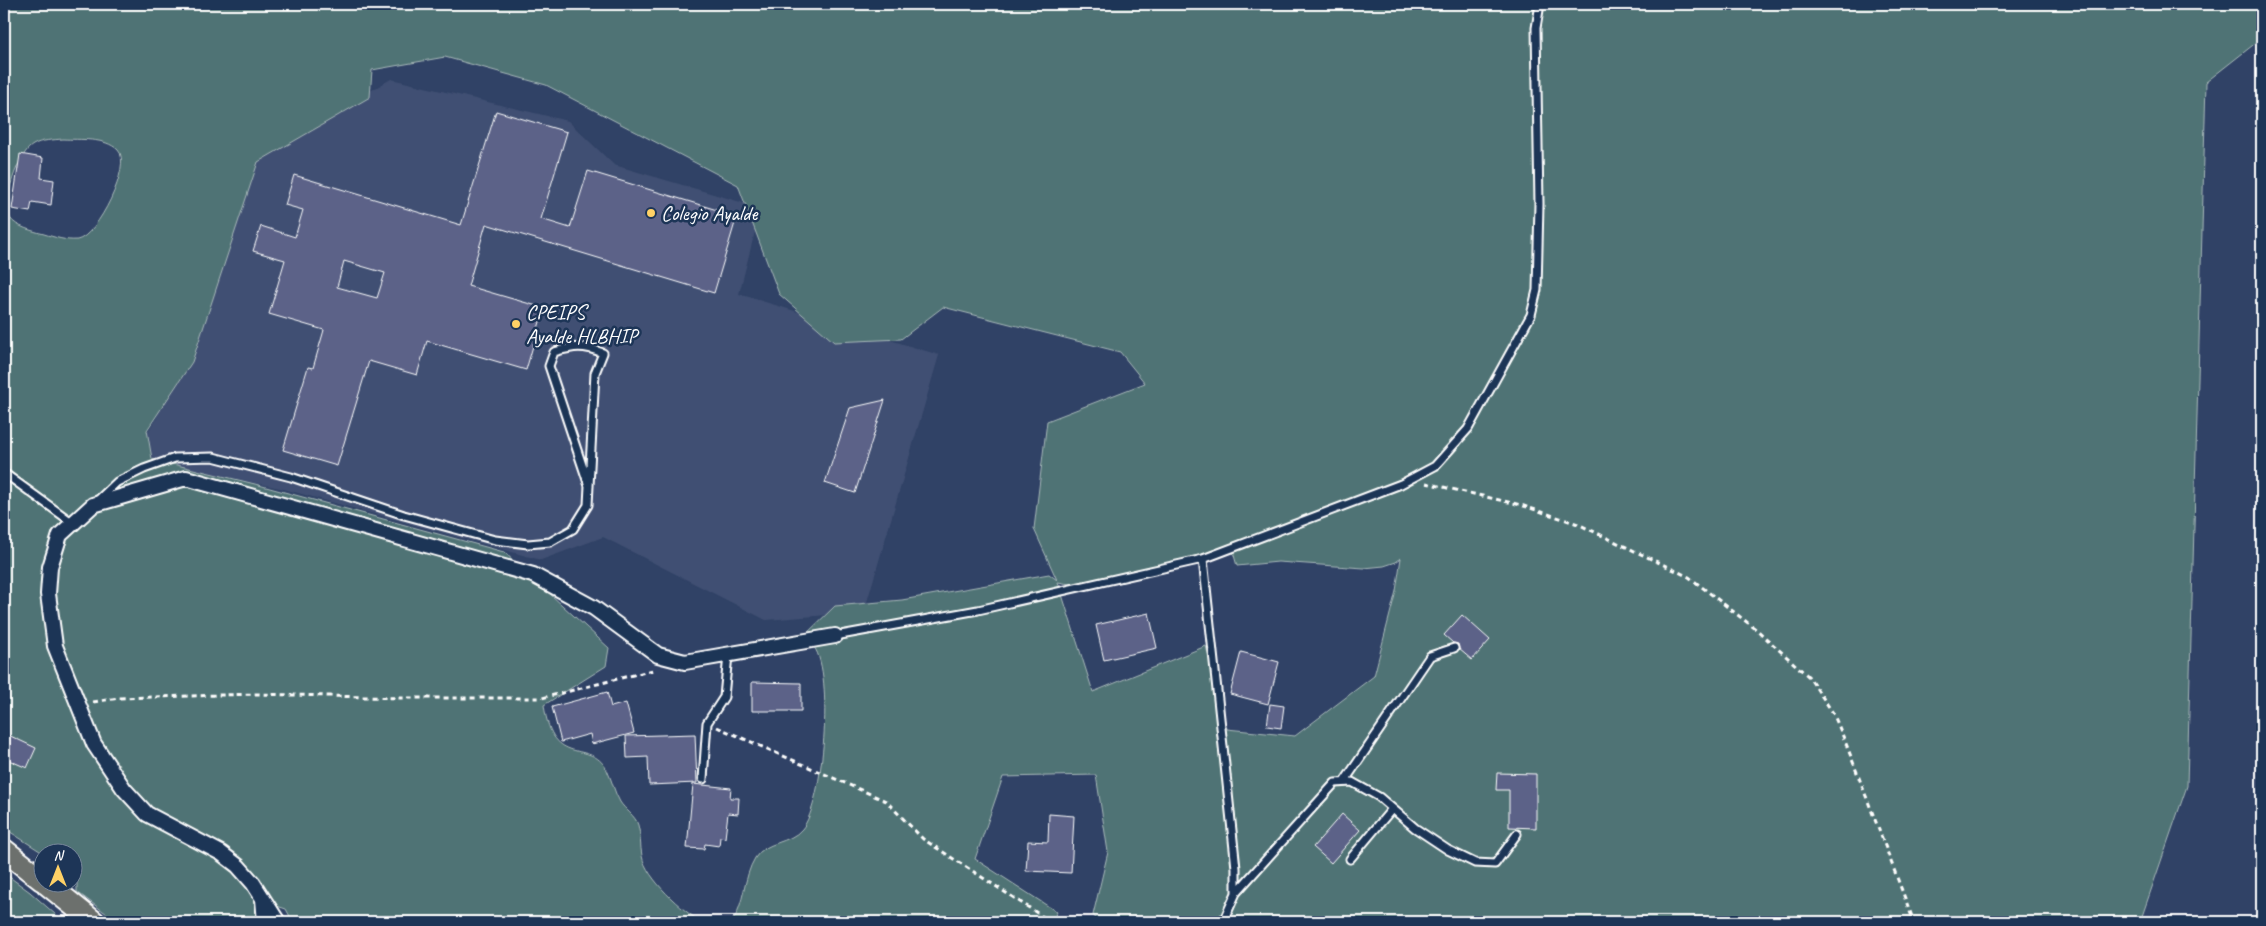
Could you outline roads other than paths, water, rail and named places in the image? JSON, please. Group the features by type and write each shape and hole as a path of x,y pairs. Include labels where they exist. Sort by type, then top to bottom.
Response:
{"main road":[{"path":"4,850 32,872"},
{"path":"59,894 94,922"}],"street":[{"path":"278,922 253,883 238,866 220,853 148,814 124,789 94,744 55,646 48,594 50,567 60,535 93,505 186,478 533,575 594,608 658,655 685,662 835,636"},
{"path":"263,899 265,922"}],"lane":[{"path":"835,636 978,610 1203,559 1408,480 1435,466 1468,429 1531,315 1537,280 1539,204 1536,28 1540,4"},
{"path":"93,505 116,482 144,469 175,458 213,457 291,477 404,515 495,540 528,544 550,542 573,528 588,505 595,373 603,353 586,347 571,347 554,352 549,366 589,486"},
{"path":"4,473 73,523"},
{"path":"1203,559 1236,868 1236,893"},
{"path":"1344,782 1430,656 1454,648"},
{"path":"703,779 707,722 724,697 728,655"},
{"path":"1223,922 1236,893 1335,783 1352,782 1379,797 1415,828 1439,845 1475,863 1495,864 1517,834"},
{"path":"1350,859 1392,809"}],"place":[{"name":"Colegio Ayalde","path":"651,213"},
{"name":"CPEIPS Ayalde HLBHIP","path":"516,324"}]}
